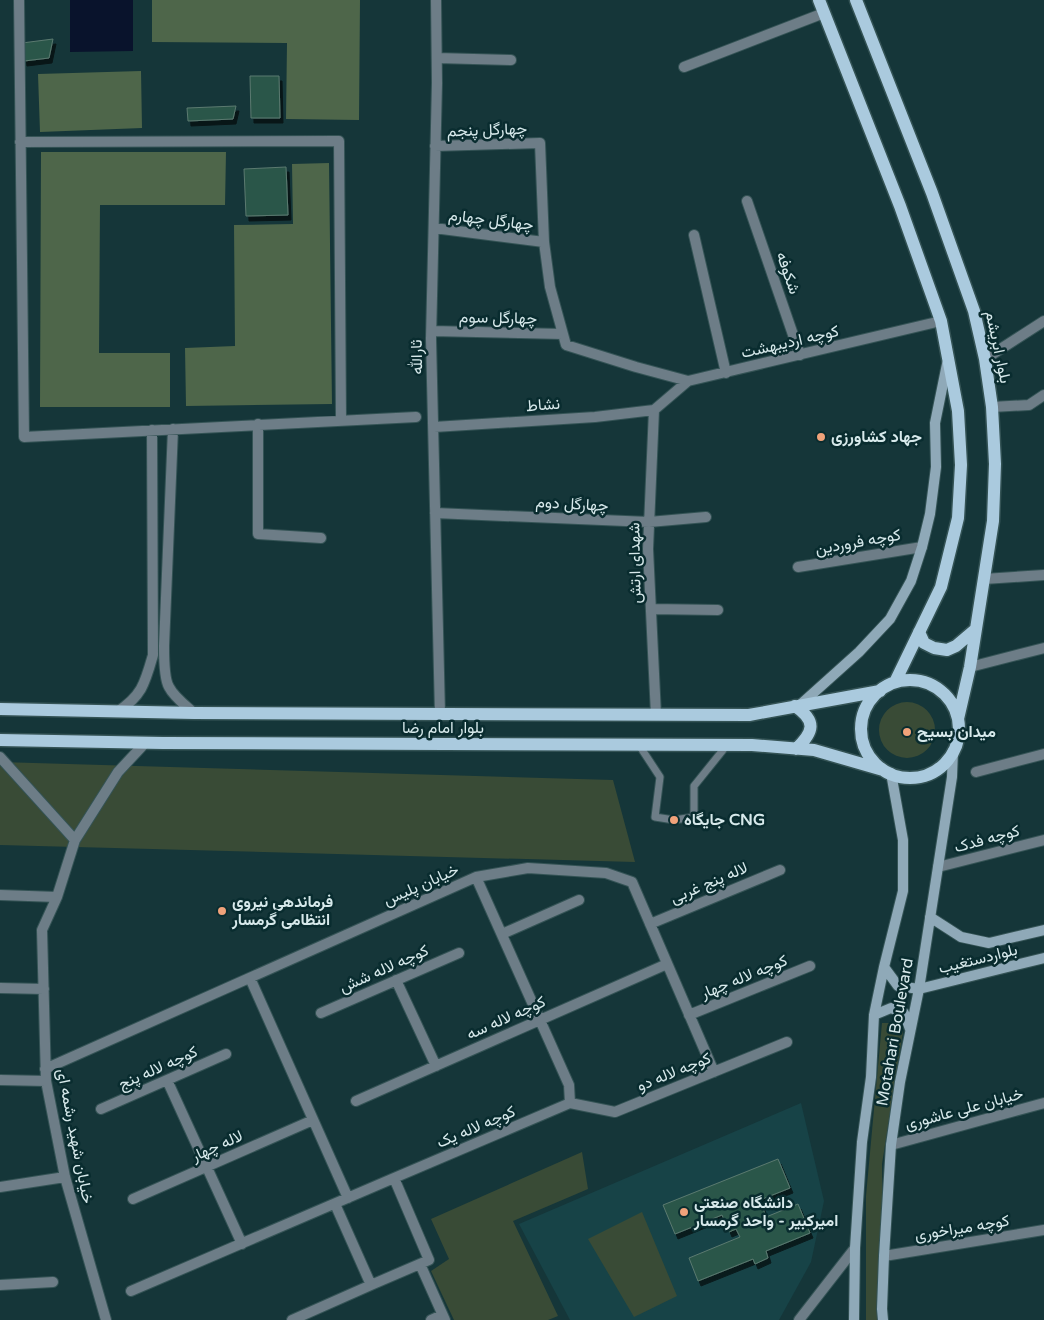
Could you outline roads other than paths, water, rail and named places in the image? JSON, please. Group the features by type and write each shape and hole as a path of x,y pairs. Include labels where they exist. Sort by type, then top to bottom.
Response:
{"main road":[{"path":"819,0 900,206 941,322 958,411 961,465 958,518 941,587 895,682"},
{"name":"بلوار ابریشم","path":"856,0 932,193 974,311 985,359 992,407 995,464 992,521 970,667 958,719"},
{"path":"796,748 810,734 812,727 810,721 798,706 859,652 890,619 911,581 930,514 936,467 936,423 948,360"},
{"path":"919,632 924,643 934,648 947,650 956,646 976,629"},
{"path":"911,680 927,683 942,692 952,704 958,719 958,736 953,751 944,764 930,774 914,778 898,776 887,772 872,760 864,746 861,731 863,716 869,702 880,691 895,682 911,680"},
{"name":"بلوار امام رضا","path":"0,709 194,713 749,716 880,691"},
{"name":"بلوار امام رضا","path":"0,740 752,745 814,750 887,772"},
{"name":"Motahari Boulevard","path":"883,1320 884,1256 891,1145 900,1082 919,989 952,777 953,751"},
{"name":"Motahari Boulevard","path":"854,1320 854,1248 862,1142 871,1077 874,1015 903,891 903,840 887,772"},
{"path":"930,917 961,937 989,943 1044,930"},
{"name":"بلواردستغیب","path":"919,989 1044,958"},
{"path":"884,967 898,986 919,989"},
{"path":"874,1015 891,1008 904,1013 910,1030"}],"street":[{"path":"19,0 24,437 416,417"},
{"name":"ثارالله","path":"436,0 437,58 432,331 440,714"},
{"path":"684,67 824,12"},
{"path":"437,58 511,60"},
{"path":"20,142 339,141 341,420"},
{"name":"چهارگل پنجم","path":"435,146 540,143 544,242"},
{"name":"شکوفه","path":"747,201 800,355"},
{"name":"چهارگل چهارم","path":"434,228 544,242"},
{"path":"694,235 726,373"},
{"path":"544,242 550,287 566,345 636,368 688,381"},
{"path":"985,359 1044,321"},
{"name":"کوچه اردیبهشت","path":"654,410 688,381 941,322"},
{"name":"چهارگل سوم","path":"432,331 563,334"},
{"path":"992,407 1029,405 1044,395"},
{"name":"نشاط","path":"434,428 595,417 654,410"},
{"name":"شهدای ارتش","path":"654,410 648,549 656,715"},
{"path":"258,424 258,534 321,538"},
{"path":"173,429 165,663 168,686 180,701 194,713"},
{"path":"117,712 135,699 146,678 153,655 152,430"},
{"name":"چهارگل دوم","path":"436,512 649,522 706,517"},
{"name":"کوچه فروردین","path":"798,567 922,547"},
{"path":"984,579 1044,575"},
{"path":"650,608 718,610"},
{"path":"153,620 165,621"},
{"path":"970,667 1044,648"},
{"name":"خیابان شهید رشمه ای","path":"106,1320 65,1177 46,1081 42,930 57,897 76,840 118,772 146,742"},
{"path":"976,772 1044,754"},
{"path":"0,757 76,840"},
{"name":"کوچه فدک","path":"938,867 1044,840"},
{"name":"خیابان پلیس","path":"45,1069 476,877 528,868 606,873 632,882 714,1072"},
{"name":"لاله پنج غربی","path":"650,924 780,870"},
{"path":"476,877 569,1085 570,1103"},
{"path":"0,895 57,897"},
{"path":"502,934 579,900"},
{"name":"کوچه لاله شش","path":"321,1013 459,953"},
{"name":"کوچه لاله سه","path":"356,1101 667,964"},
{"name":"کوچه لاله چهار","path":"689,1015 810,966"},
{"path":"250,978 348,1198"},
{"path":"396,980 436,1066"},
{"path":"0,988 44,989"},
{"name":"کوچه لاله دو","path":"570,1103 615,1112 787,1042"},
{"name":"کوچه لاله پنج","path":"101,1109 226,1054"},
{"path":"0,1080 46,1081"},
{"path":"131,1291 242,1244 167,1080"},
{"name":"خیابان علی عاشوری","path":"891,1145 1044,1102"},
{"name":"کوچه لاله یک","path":"242,1244 570,1103"},
{"name":"لاله چهار","path":"133,1199 313,1120"},
{"path":"0,1187 65,1177"},
{"path":"292,1320 430,1260 394,1178"},
{"path":"335,1204 371,1285"},
{"name":"کوچه میراخوری","path":"884,1256 1044,1230"},
{"path":"799,1320 854,1248"},
{"path":"420,1264 443,1318 431,1320"},
{"path":"0,1285 53,1282"}],"lane":[{"path":"638,744 660,777 655,816 674,820 694,817 694,786 727,745"}],"place":[{"name":"جهاد کشاورزی","path":"821,437"},
{"name":"میدان بسیح","path":"907,732"},
{"name":"جایگاه CNG","path":"674,820"},
{"name":"فرماندهی نیروی انتظامی گرمسار","path":"222,911"},
{"name":"دانشگاه صنعتی امیرکبیر - واحد گرمسار","path":"684,1212"}]}
